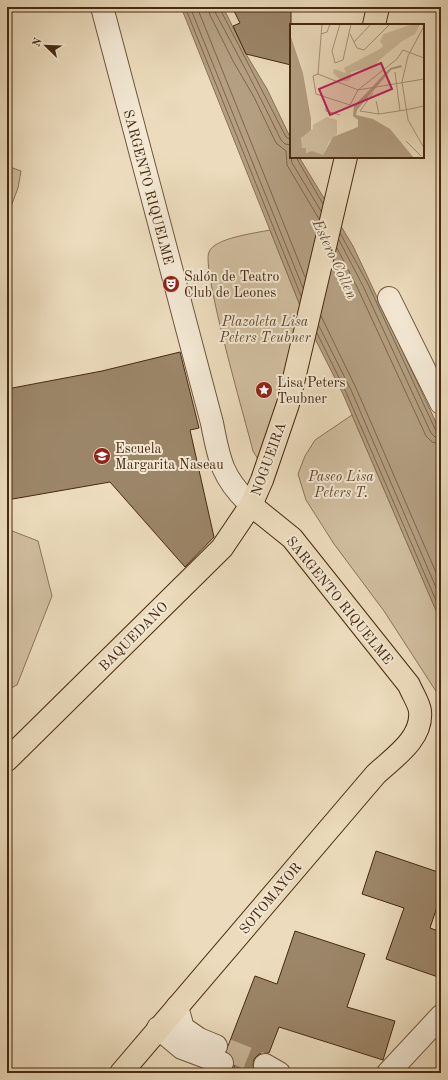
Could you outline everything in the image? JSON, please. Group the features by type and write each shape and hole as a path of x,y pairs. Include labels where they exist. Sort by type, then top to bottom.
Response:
{"main road":[{"path":"374,24 378,7"},
{"name":"NOGUEIRA","path":"251,505 262,480 288,404 346,158"},
{"name":"SARGENTO RIQUELME","path":"251,505 292,538 409,685 420,711 418,723"},
{"name":"BAQUEDANO","path":"7,760 222,548 251,505"},
{"name":"SOTOMAYOR","path":"121,1073 376,774 409,744 418,723"}],"street":[{"name":"SARGENTO RIQUELME","path":"102,7 212,423 219,458 225,475 239,494 251,505"},
{"path":"389,298 441,404"},
{"path":"158,1028 182,1048 224,1057 183,1028 177,1007"},
{"path":"388,1073 441,1016"}],"green space":[{"path":"7,166 21,171 18,188 7,217"},
{"name":"Plazoleta Lisa Peters Teubner","path":"270,230 307,323 261,464 253,451 234,380 218,315 208,264 209,252 212,247 219,243 236,237"},
{"name":"Paseo Lisa Peters T.","path":"352,415 441,622 441,699 384,611 334,544 306,500 298,474 305,456 315,440"},
{"path":"7,529 38,541 52,596 17,685 7,690"}],"water":[{"name":"Estero Collen","path":"181,7 223,7 246,54 267,89 290,137 290,158 300,158 353,246 441,433 441,622 343,394 307,323"}],"building":[{"path":"232,7 291,7 290,65 246,54 233,26 240,23"},
{"name":"Escuela Margarita Naseau","path":"180,352 199,428 190,430 214,537 185,567 110,482 7,500 7,389 102,371"},
{"path":"376,851 441,873 441,895 430,928 441,932 441,978 386,959 404,908 362,894"},
{"path":"295,931 365,954 347,1007 395,1021 383,1060 279,1027 269,1053 259,1054 254,1059 253,1065 256,1073 229,1073 234,1068 234,1061 232,1055 227,1052 228,1046 255,976 277,984"}],"tunnel":[{"path":"227,1050 265,1065"}],"place":[{"name":"Salón de Teatro Club de Leones","path":"171,284"},
{"name":"Lisa Peters Teubner","path":"264,390"},
{"name":"Escuela Margarita Naseau","path":"102,456"}]}
